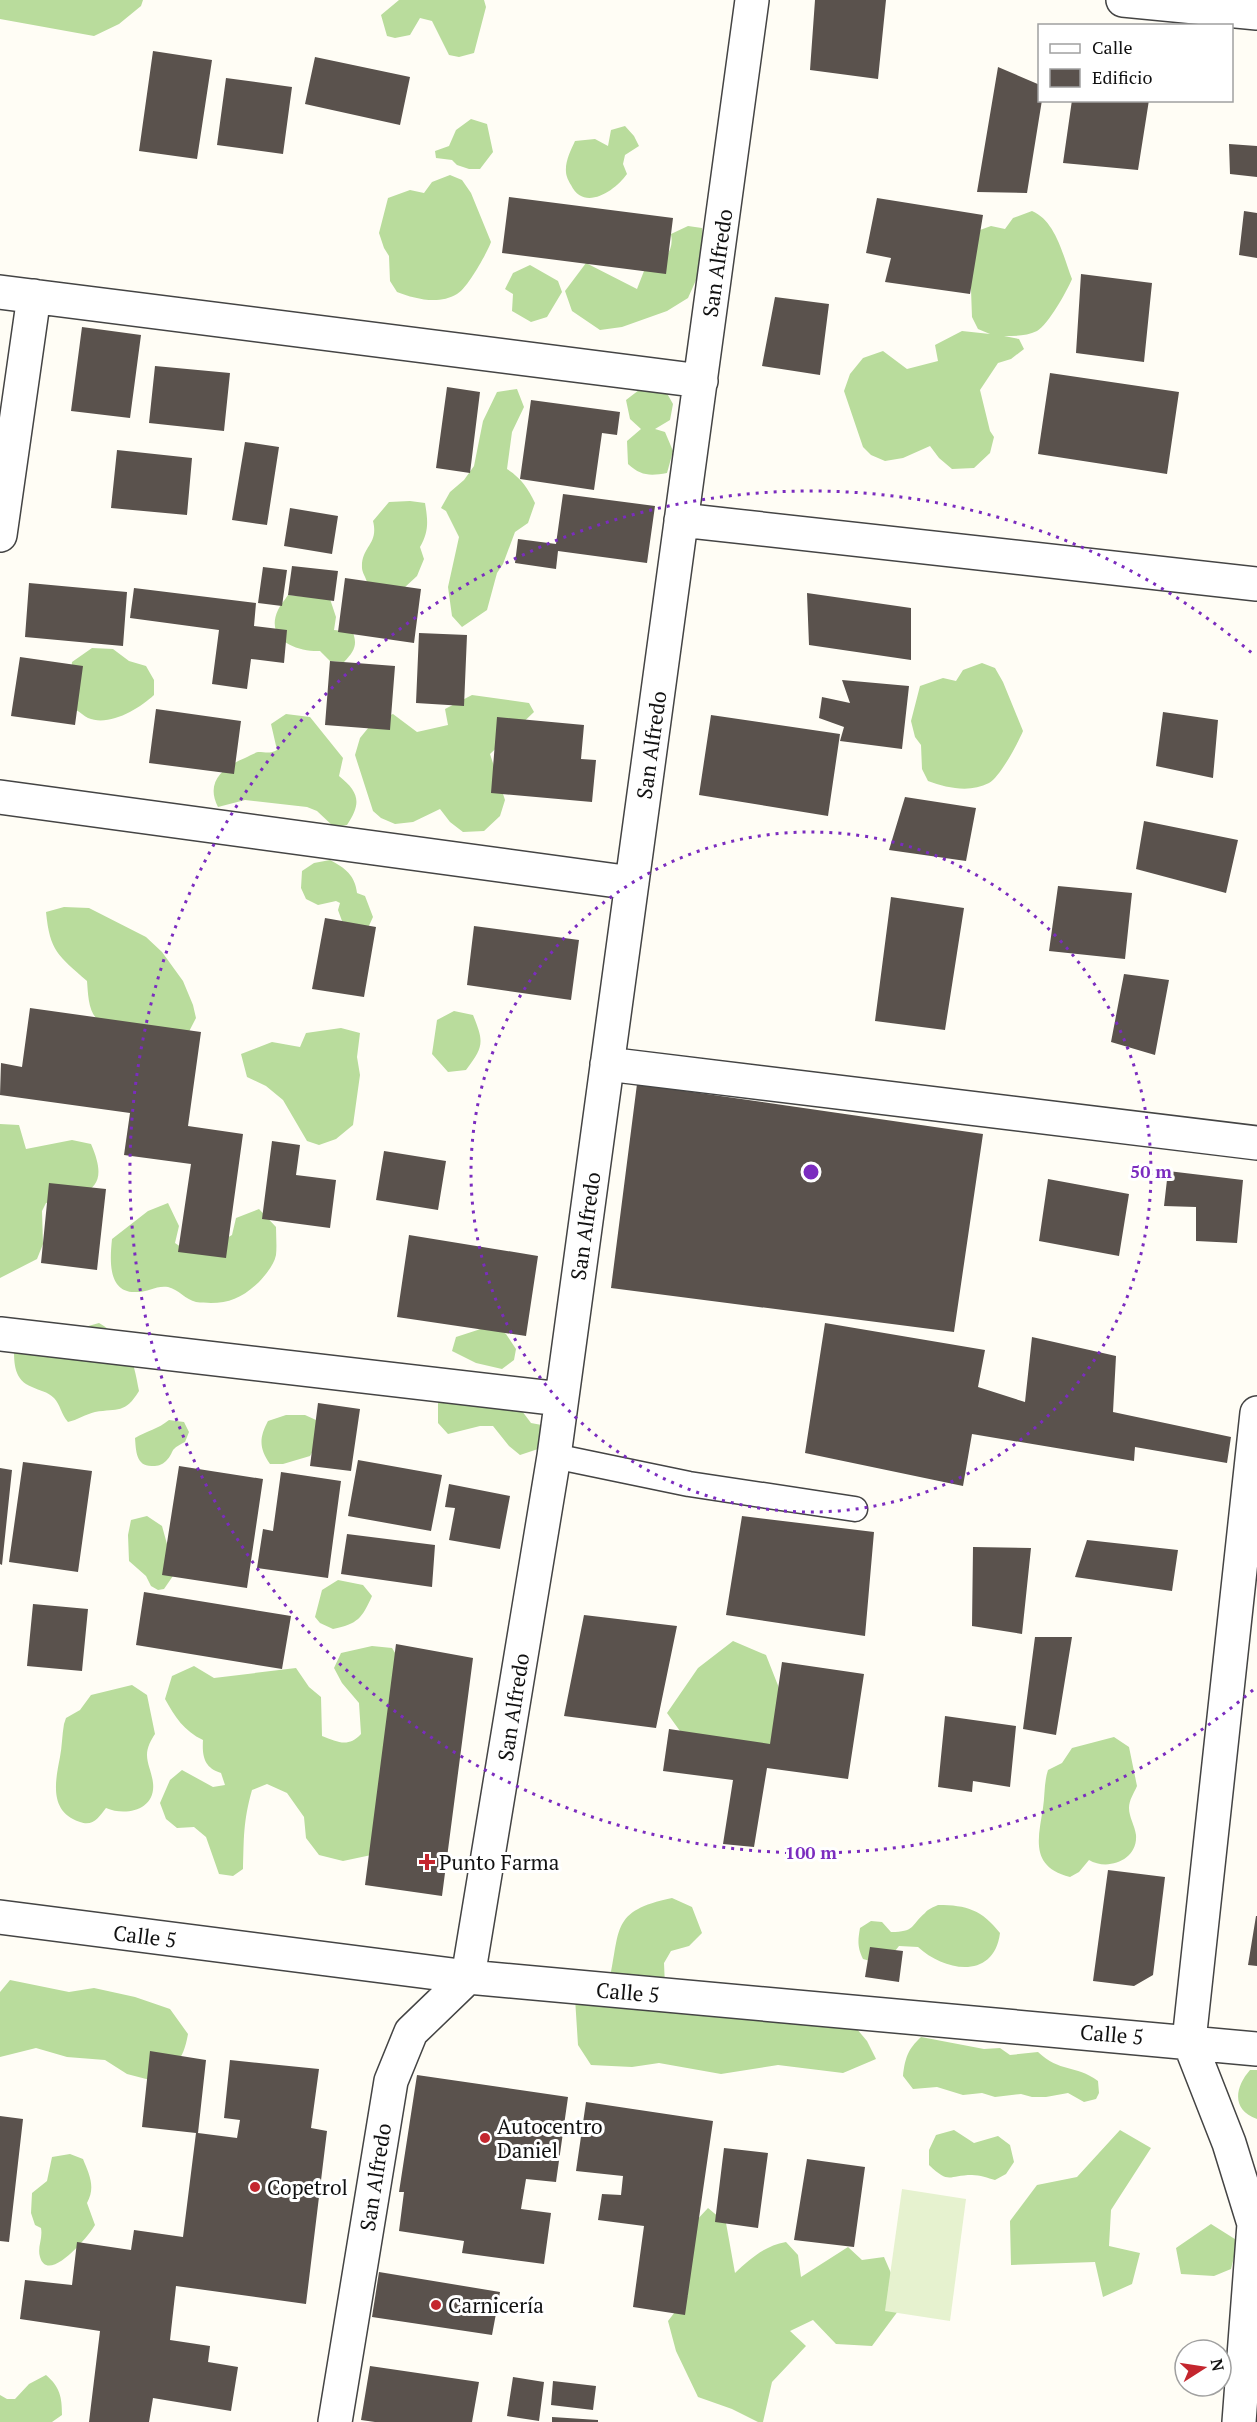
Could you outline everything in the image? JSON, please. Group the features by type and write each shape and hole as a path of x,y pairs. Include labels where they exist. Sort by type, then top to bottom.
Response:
{"street":[{"name":"San Alfredo","path":"335,2422 391,2081 411,2032 468,1977 554,1456 752,0"},
{"path":"1123,0 1257,13"},
{"path":"0,292 701,381"},
{"path":"0,535 34,296"},
{"path":"681,520 1257,584"},
{"path":"0,797 632,883"},
{"path":"607,1064 1257,1143"},
{"path":"0,1334 561,1399"},
{"path":"1239,2422 1256,2222 1229,2143 1189,2041 1257,1413"},
{"name":"Calle 5","path":"0,1917 468,1977 1257,2049"}],"lane":[{"path":"554,1456 689,1484 855,1509"}],"green space":[{"path":"0,0 143,0 141,6 119,24 94,36 0,19"},
{"path":"399,0 484,0 486,7 474,53 459,57 449,55 432,21 420,18 410,35 395,38 387,36 381,15"},
{"path":"471,119 487,124 493,152 480,169 469,169 457,165 452,160 436,158 435,151 449,146 456,130"},
{"path":"625,126 639,146 625,155 623,164 627,174 615,187 599,196 591,198 577,193 566,175 567,160 575,141 595,139 608,146 611,130"},
{"path":"450,175 462,180 471,193 491,242 489,247 471,278 457,294 435,300 419,299 397,292 390,281 389,256 379,233 388,198 410,190 424,193 432,182"},
{"path":"1032,211 1040,216 1053,231 1072,279 1057,307 1041,328 1029,334 1004,336 1019,339 1024,349 1011,359 998,363 980,390 990,431 994,437 990,453 974,468 952,469 930,446 903,458 885,461 871,455 863,447 844,391 850,374 863,358 883,351 907,369 938,361 935,345 962,331 990,334 978,329 972,317 969,234 991,226 1005,229 1013,218"},
{"path":"688,226 702,228 705,260 688,298 667,311 622,327 600,330 572,311 565,291 586,263 637,289 644,271 661,261 668,253 671,248 671,234"},
{"path":"530,265 558,281 562,292 547,317 531,322 512,311 513,294 505,289 513,273"},
{"path":"664,388 673,404 670,420 655,429 665,432 673,451 667,473 646,474 628,464 627,441 641,429 630,419 626,400 639,390"},
{"path":"517,389 524,407 512,432 507,469 524,484 535,503 528,523 515,532 503,564 497,573 487,610 462,627 452,616 448,587 459,537 446,511 441,508 450,492 464,480 474,466 483,421 497,392"},
{"path":"389,502 425,503 427,515 426,531 420,547 424,559 417,576 404,588 367,582 362,570 362,561 374,535 373,521"},
{"path":"288,595 330,599 336,617 334,630 343,631 351,628 355,638 355,646 344,662 330,661 320,651 293,646 279,636 275,620 279,608"},
{"path":"92,648 113,649 129,661 146,666 154,680 154,695 132,711 105,720 88,718 76,710 71,672 72,662"},
{"path":"982,663 995,668 1003,682 1023,731 1021,736 1003,767 989,783 966,789 943,786 928,781 922,769 921,745 915,737 911,721 920,686 943,678 956,681 963,670"},
{"path":"472,695 529,703 534,712 490,754 505,800 500,816 484,831 463,832 450,822 440,809 413,822 395,824 381,818 373,811 355,755 360,738 373,722 393,714 417,732 448,725 445,709"},
{"path":"286,714 310,717 343,758 339,776 351,787 356,798 355,810 347,825 334,827 317,811 307,807 245,800 218,807 214,790 218,776 230,766 253,754 277,750 271,724"},
{"path":"330,860 348,873 354,881 357,893 365,896 373,917 367,930 342,921 338,910 340,903 336,901 318,905 306,899 301,888 302,871 314,863"},
{"path":"64,907 89,908 146,937 162,952 183,981 196,1018 181,1047 123,1034 96,1018 90,1005 87,981 57,952 50,936 46,912"},
{"path":"454,1011 473,1015 479,1032 480,1044 466,1070 448,1072 432,1054 437,1020"},
{"path":"341,1028 360,1033 357,1057 360,1075 353,1125 336,1139 319,1145 307,1141 283,1100 266,1086 247,1077 241,1054 272,1042 300,1047 306,1033"},
{"path":"0,1124 19,1125 26,1149 72,1140 91,1144 97,1160 98,1172 97,1181 83,1193 46,1203 42,1211 43,1244 37,1259 0,1278"},
{"path":"168,1203 179,1226 175,1243 190,1253 211,1247 232,1235 236,1218 259,1209 276,1227 276,1255 272,1266 245,1294 223,1302 196,1302 168,1287 137,1292 127,1291 120,1287 112,1274 112,1239 148,1211"},
{"path":"99,1323 117,1337 128,1351 139,1391 125,1407 95,1412 68,1422 54,1398 26,1384 18,1376 14,1347"},
{"path":"493,1325 506,1334 516,1349 514,1360 502,1369 476,1363 452,1351 456,1337"},
{"path":"453,1393 516,1403 531,1423 547,1426 541,1448 520,1455 509,1446 493,1426 480,1426 448,1434 438,1423 438,1403"},
{"path":"286,1415 305,1415 316,1420 317,1444 310,1456 283,1464 270,1464 262,1448 263,1433 268,1421"},
{"path":"169,1420 184,1422 189,1432 185,1442 174,1449 169,1458 161,1464 147,1466 143,1464 138,1457 135,1438"},
{"path":"147,1516 162,1526 175,1573 164,1589 158,1590 151,1586 146,1576 129,1561 128,1535 131,1520"},
{"path":"338,1580 363,1585 372,1596 358,1619 348,1625 333,1629 320,1623 315,1617 322,1590"},
{"path":"733,1641 766,1655 779,1688 789,1740 703,1763 667,1713 698,1668"},
{"path":"372,1646 392,1648 410,1677 376,1854 343,1861 319,1855 306,1838 304,1817 287,1793 267,1784 252,1790 245,1821 243,1869 233,1876 219,1874 206,1837 194,1827 177,1828 166,1819 160,1803 170,1780 182,1770 213,1787 225,1785 221,1773 211,1768 205,1761 203,1740 181,1723 165,1699 172,1676 194,1666 214,1678 296,1668 309,1687 321,1697 322,1736 338,1742 347,1742 361,1734 359,1703 342,1683 334,1668 341,1653"},
{"path":"132,1685 147,1695 155,1734 148,1746 147,1755 153,1792 145,1805 138,1809 123,1812 106,1808 92,1822 80,1822 63,1811 57,1795 57,1776 66,1718 80,1710 91,1695"},
{"path":"1114,1737 1129,1747 1137,1786 1129,1808 1136,1835 1135,1844 1127,1857 1120,1861 1104,1864 1089,1860 1079,1872 1070,1877 1048,1866 1040,1850 1039,1830 1048,1770 1062,1763 1072,1748"},
{"path":"672,1898 692,1907 702,1933 689,1946 671,1951 664,1963 665,1987 851,2022 867,2041 876,2059 843,2073 778,2065 721,2074 659,2063 632,2067 591,2065 578,2045 575,1998 609,1982 618,1936 628,1916 652,1903"},
{"path":"938,1905 973,1910 993,1925 1000,1933 996,1948 988,1959 979,1965 954,1966 929,1956 918,1947 899,1946 891,1956 874,1962 863,1959 858,1944 860,1928 871,1921 882,1922 891,1932 904,1931 928,1910"},
{"path":"10,1980 69,1992 94,1988 135,1997 170,2009 188,2034 183,2051 172,2067 150,2080 127,2074 105,2060 67,2057 36,2048 0,2057 0,1992"},
{"path":"921,2037 984,2049 1000,2048 1010,2055 1038,2052 1053,2063 1082,2072 1098,2081 1099,2093 1096,2099 1084,2102 1068,2093 1046,2097 1021,2094 995,2097 982,2093 963,2095 937,2087 913,2089 903,2076 910,2050"},
{"path":"1250,2070 1257,2070 1257,2119 1243,2110 1238,2098 1241,2084"},
{"path":"954,2130 974,2143 998,2136 1010,2145 1014,2162 1006,2174 995,2180 975,2175 949,2178 936,2171 929,2165 929,2150 936,2135"},
{"path":"1120,2130 1151,2148 1111,2210 1109,2246 1140,2253 1132,2284 1103,2297 1095,2262 1011,2265 1010,2221 1037,2185 1077,2177"},
{"path":"70,2154 83,2159 91,2181 90,2197 87,2203 95,2225 68,2256 51,2265 44,2264 39,2253 41,2228 35,2225 31,2213 32,2193 47,2181 52,2157"},
{"path":"902,2189 966,2199 950,2321 885,2311"},
{"path":"708,2208 726,2223 735,2273 764,2250 786,2242 798,2255 801,2277 848,2247 862,2260 884,2257 904,2303 872,2346 836,2344 813,2320 790,2331 806,2346 772,2382 763,2422 698,2397 676,2351 668,2321 688,2295 683,2264 694,2223"},
{"path":"1211,2224 1238,2241 1231,2269 1214,2276 1181,2274 1176,2248"},
{"path":"46,2375 59,2393 62,2415 52,2422 0,2422 0,2395 7,2399 15,2399 29,2384"}],"building":[{"path":"815,0 886,0 878,79 810,70"},
{"path":"153,51 212,60 197,159 139,151"},
{"path":"315,57 410,77 400,125 305,104"},
{"path":"998,67 1038,84 1038,102 1042,102 1027,193 977,192"},
{"path":"226,78 292,87 283,154 217,145"},
{"path":"1072,102 1149,102 1138,170 1063,163"},
{"path":"1229,144 1257,146 1257,177 1230,174"},
{"path":"509,197 673,218 666,274 502,253"},
{"path":"877,198 983,215 970,294 885,282 891,258 866,253"},
{"path":"1244,211 1257,213 1257,258 1239,255"},
{"path":"1081,274 1152,283 1144,362 1076,353"},
{"path":"775,297 829,304 820,375 762,366"},
{"path":"82,327 141,335 130,418 71,411"},
{"path":"155,366 230,373 224,431 149,423"},
{"path":"1050,373 1179,392 1167,474 1038,454"},
{"path":"447,387 480,392 470,473 436,468"},
{"path":"531,400 620,412 617,435 602,433 594,490 520,479"},
{"path":"245,442 279,447 267,525 232,520"},
{"path":"117,450 192,458 187,515 111,508"},
{"path":"563,494 655,506 647,563 558,551 556,569 515,563 518,539 556,544"},
{"path":"290,508 338,516 332,554 284,546"},
{"path":"292,566 338,571 334,601 288,595"},
{"path":"263,567 287,570 282,606 258,603"},
{"path":"345,578 421,589 414,643 338,632"},
{"path":"29,583 127,592 123,646 25,637"},
{"path":"134,588 256,603 254,626 287,630 284,663 251,659 247,689 212,684 219,630 130,618"},
{"path":"807,593 911,608 911,660 809,645"},
{"path":"419,633 467,635 464,706 416,703"},
{"path":"20,657 83,666 75,725 11,716"},
{"path":"330,661 395,666 390,730 325,725"},
{"path":"842,680 909,686 902,749 840,741 844,727 819,718 822,697 850,703"},
{"path":"156,709 241,721 234,774 149,763"},
{"path":"1163,712 1218,720 1213,778 1156,766"},
{"path":"711,715 840,734 828,816 699,795"},
{"path":"497,717 584,725 581,759 596,760 592,802 491,793"},
{"path":"905,797 976,808 966,861 889,850"},
{"path":"1144,821 1238,840 1226,893 1136,869"},
{"path":"1058,886 1132,893 1125,959 1049,951"},
{"path":"891,897 964,908 945,1030 875,1021"},
{"path":"325,918 376,927 364,997 312,989"},
{"path":"474,926 579,940 571,1000 467,985"},
{"path":"1124,974 1169,980 1155,1055 1111,1042"},
{"path":"30,1008 201,1032 188,1126 243,1134 226,1258 178,1252 191,1164 124,1155 130,1113 0,1095 1,1063 22,1067"},
{"path":"637,1084 983,1134 954,1332 611,1288"},
{"path":"272,1141 300,1145 296,1175 336,1180 330,1228 262,1219"},
{"path":"384,1151 446,1161 438,1210 376,1200"},
{"path":"1168,1171 1243,1180 1237,1243 1196,1241 1196,1207 1164,1206"},
{"path":"1048,1179 1129,1194 1119,1256 1039,1241"},
{"path":"49,1183 106,1189 97,1270 41,1263"},
{"path":"409,1235 538,1256 526,1336 397,1317"},
{"path":"825,1323 985,1350 978,1387 1025,1402 1032,1337 1116,1356 1113,1412 1231,1437 1227,1463 1135,1447 1134,1461 972,1434 963,1486 805,1453"},
{"path":"318,1403 360,1409 351,1471 310,1466"},
{"path":"358,1460 442,1475 431,1531 348,1516"},
{"path":"23,1462 92,1471 78,1572 9,1562"},
{"path":"179,1466 263,1479 247,1588 162,1575"},
{"path":"0,1468 12,1470 2,1565 0,1564"},
{"path":"281,1472 341,1481 328,1578 257,1568 263,1529 273,1531"},
{"path":"449,1484 510,1496 500,1549 449,1540 455,1508 445,1507"},
{"path":"742,1516 874,1532 865,1636 726,1615"},
{"path":"347,1534 435,1545 432,1587 341,1574"},
{"path":"1087,1540 1178,1550 1172,1591 1075,1577"},
{"path":"973,1547 1031,1548 1022,1634 972,1626"},
{"path":"144,1592 291,1616 282,1669 136,1645"},
{"path":"33,1604 88,1609 82,1671 27,1666"},
{"path":"584,1615 677,1626 656,1728 564,1716"},
{"path":"1035,1637 1072,1637 1056,1735 1023,1729"},
{"path":"396,1644 473,1658 442,1896 365,1885"},
{"path":"782,1662 864,1674 848,1779 767,1768 754,1847 723,1844 733,1780 663,1771 669,1729 770,1744"},
{"path":"945,1716 1016,1726 1010,1787 973,1781 972,1792 938,1787"},
{"path":"1108,1870 1165,1877 1153,1975 1134,1986 1093,1981"},
{"path":"1257,1916 1257,1966 1248,1965"},
{"path":"870,1947 903,1951 899,1982 865,1977"},
{"path":"150,2051 206,2060 198,2133 237,2138 240,2120 224,2118 230,2060 319,2069 311,2128 327,2131 306,2304 176,2286 170,2340 210,2346 208,2362 238,2367 231,2411 153,2398 149,2422 89,2422 100,2331 20,2319 25,2280 72,2285 77,2242 131,2250 134,2230 183,2237 196,2133 142,2127"},
{"name":"Autocentro Daniel","path":"417,2075 568,2097 556,2182 526,2179 521,2209 551,2213 544,2264 462,2253 464,2241 399,2231 404,2192 399,2192"},
{"path":"586,2102 713,2121 685,2315 633,2307 644,2226 598,2220 602,2194 621,2195 623,2176 576,2171"},
{"path":"0,2116 23,2119 9,2242 0,2241"},
{"path":"724,2148 768,2153 758,2228 715,2222"},
{"path":"807,2159 865,2167 854,2247 794,2240"},
{"name":"Carnicería","path":"379,2272 500,2292 492,2335 372,2317"},
{"path":"370,2366 479,2382 472,2422 361,2420"},
{"path":"513,2377 544,2382 539,2421 507,2416"},
{"path":"553,2381 596,2386 593,2410 551,2405"},
{"path":"552,2417 598,2420 598,2422 552,2422"}],"place":[{"name":"Punto Farma","path":"427,1862"},
{"name":"Autocentro Daniel","path":"485,2138"},
{"name":"Copetrol","path":"255,2187"},
{"name":"Carnicería","path":"436,2305"}]}
